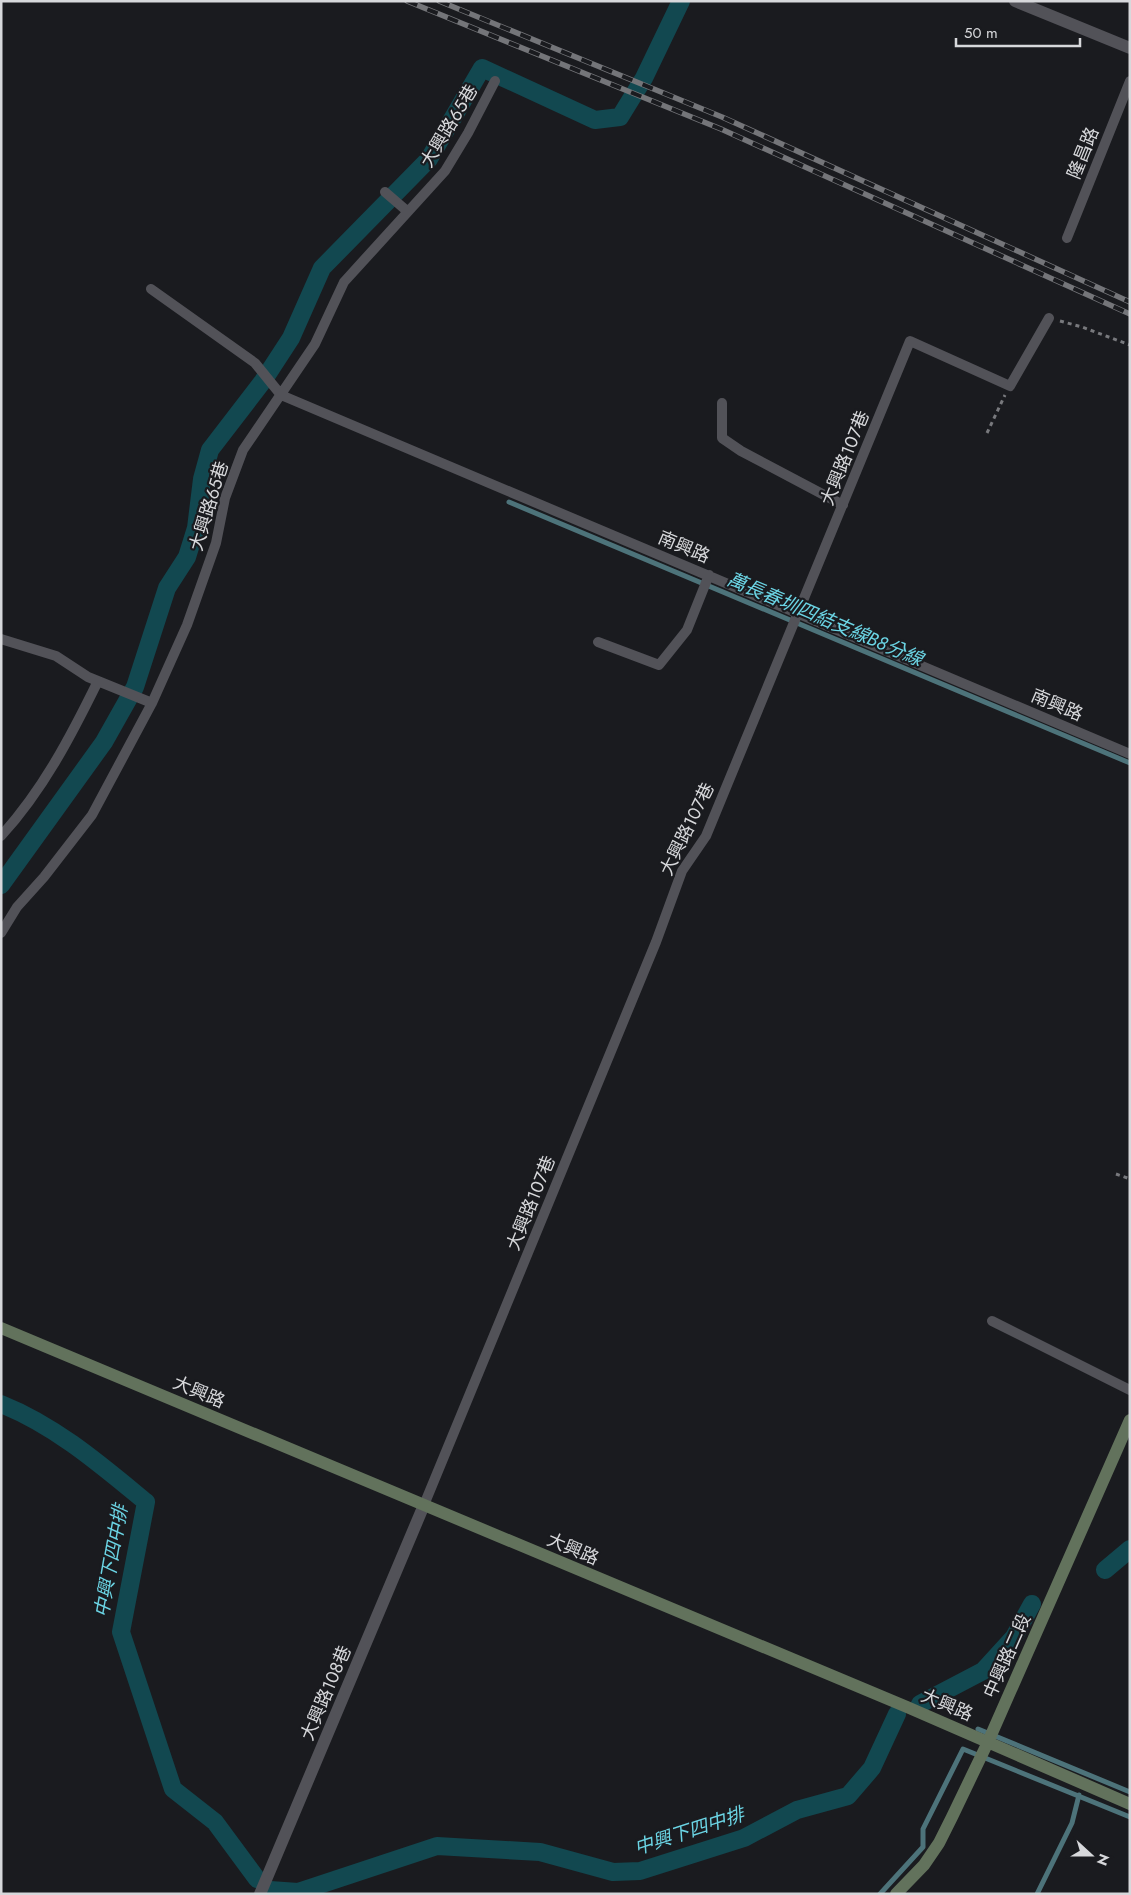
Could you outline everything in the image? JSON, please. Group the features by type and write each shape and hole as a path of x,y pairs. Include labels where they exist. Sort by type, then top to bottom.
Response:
{"street":[{"path":"1014,1 1130,48"},
{"name":"大興路","path":"1,1328 988,1742 1130,1804"},
{"name":"中興路二段","path":"896,1894 924,1864 939,1843 988,1742 1130,1420"},
{"name":"大興路108巷","path":"260,1894 424,1506"}],"lane":[{"name":"大興路65巷","path":"1,933 17,907 44,878 92,815 147,701 187,625 216,543 225,498 243,450 316,344 344,282 445,171 468,133 495,81"},
{"name":"隆昌路","path":"1067,238 1130,81"},
{"path":"385,192 407,211"},
{"path":"151,289 255,363 281,395"},
{"path":"1010,386 1049,318"},
{"name":"大興路107巷","path":"424,1506 656,942 682,872 706,836 910,341 1010,386"},
{"name":"南興路","path":"281,395 1130,754"},
{"path":"722,403 722,438 741,451 843,505"},
{"path":"598,642 659,665 687,630 710,575"},
{"path":"1,639 56,656 103,684 147,701"},
{"path":"1,836 18,817 61,756 103,684"},
{"path":"992,1321 1130,1390"}],"path":[{"path":"1049,318 1082,327 1130,345"},
{"path":"987,433 1010,386"},
{"path":"1116,1174 1130,1179"}],"waterway":[{"path":"1,885 104,742 135,687 167,588 187,557 196,528 202,479 210,450 263,381 291,338 322,268 429,159 482,68 595,120 620,117 644,78 681,1"},
{"name":"萬長春圳四結支線B8分線","path":"509,502 1130,763"},
{"name":"中興下四中排","path":"1,1404 41,1423 77,1447 146,1502 121,1632 173,1789 215,1822 257,1879"},
{"name":"中興下四中排","path":"1105,1570 1130,1549"},
{"name":"中興下四中排","path":"920,1704 983,1671 1014,1637 1032,1604"},
{"name":"中興下四中排","path":"270,1890 298,1892 437,1846 540,1852 613,1872 640,1871 744,1838 797,1810 848,1796 872,1768 897,1714"},
{"path":"978,1729 1130,1792"},
{"path":"880,1894 923,1847 923,1829 963,1749 1130,1817"},
{"path":"1037,1894 1072,1823 1079,1795"}],"railway":[{"path":"407,1 721,129 1130,314"},
{"path":"439,1 722,117 1130,302"}]}
